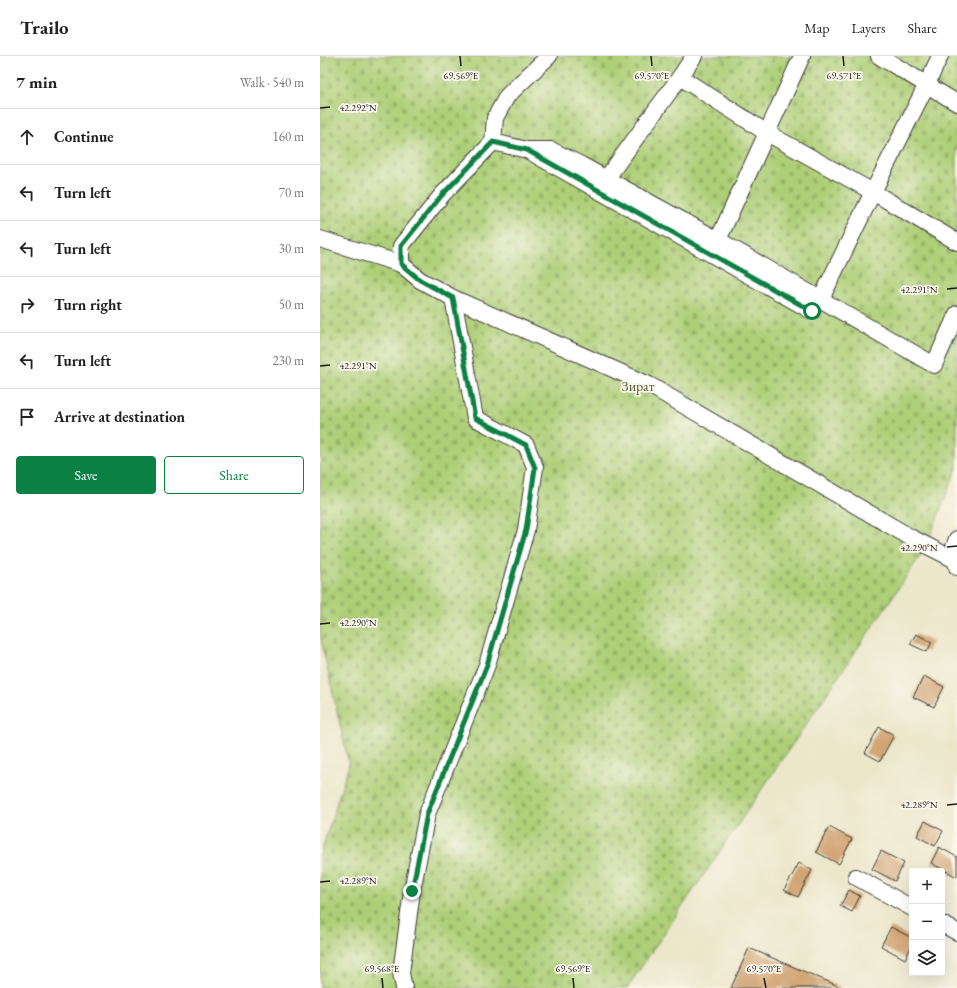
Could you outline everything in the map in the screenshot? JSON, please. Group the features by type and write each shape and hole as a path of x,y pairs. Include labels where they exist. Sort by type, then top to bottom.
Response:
{"lane":[{"path":"401,264 401,246 442,195 493,142 495,118 507,96 549,56"},
{"path":"606,179 694,56"},
{"path":"718,240 802,56"},
{"path":"879,56 957,103"},
{"path":"816,305 940,56"},
{"path":"680,77 767,133 873,192 957,242"},
{"path":"493,142 527,150 551,150 581,165 718,240 816,305"},
{"path":"527,150 816,305 934,365 957,314"},
{"path":"320,239 401,264 420,280 453,298 649,385 910,537 956,553"},
{"path":"404,988 401,973 412,891 427,814 487,665 526,530 535,468 526,445 475,418 453,298"},
{"path":"856,877 909,906"},
{"path":"945,926 957,932"}],"green space":[{"name":"Зират","path":"320,56 957,56 957,468 925,549 627,988 320,988 320,855 349,765 320,635"}],"building":[{"path":"916,634 932,642 927,652 910,644"},
{"path":"924,676 944,687 934,707 913,697"},
{"path":"879,727 894,735 880,761 865,753"},
{"path":"925,821 943,831 935,846 917,836"},
{"path":"829,827 852,839 839,864 816,852"},
{"path":"939,847 957,857 957,877 945,871 945,868 940,868 931,863"},
{"path":"881,851 904,863 895,881 872,869"},
{"path":"799,863 812,870 798,897 784,890"},
{"path":"849,890 860,896 852,912 840,906"},
{"path":"891,927 909,936 909,951 905,959 881,946"},
{"path":"749,948 843,988 731,988"}],"route":[{"path":"412,891 427,814 487,665 526,530 535,468 526,445 475,418 453,298 420,280 401,264 401,246 442,195 493,142 527,150 812,311"}]}
